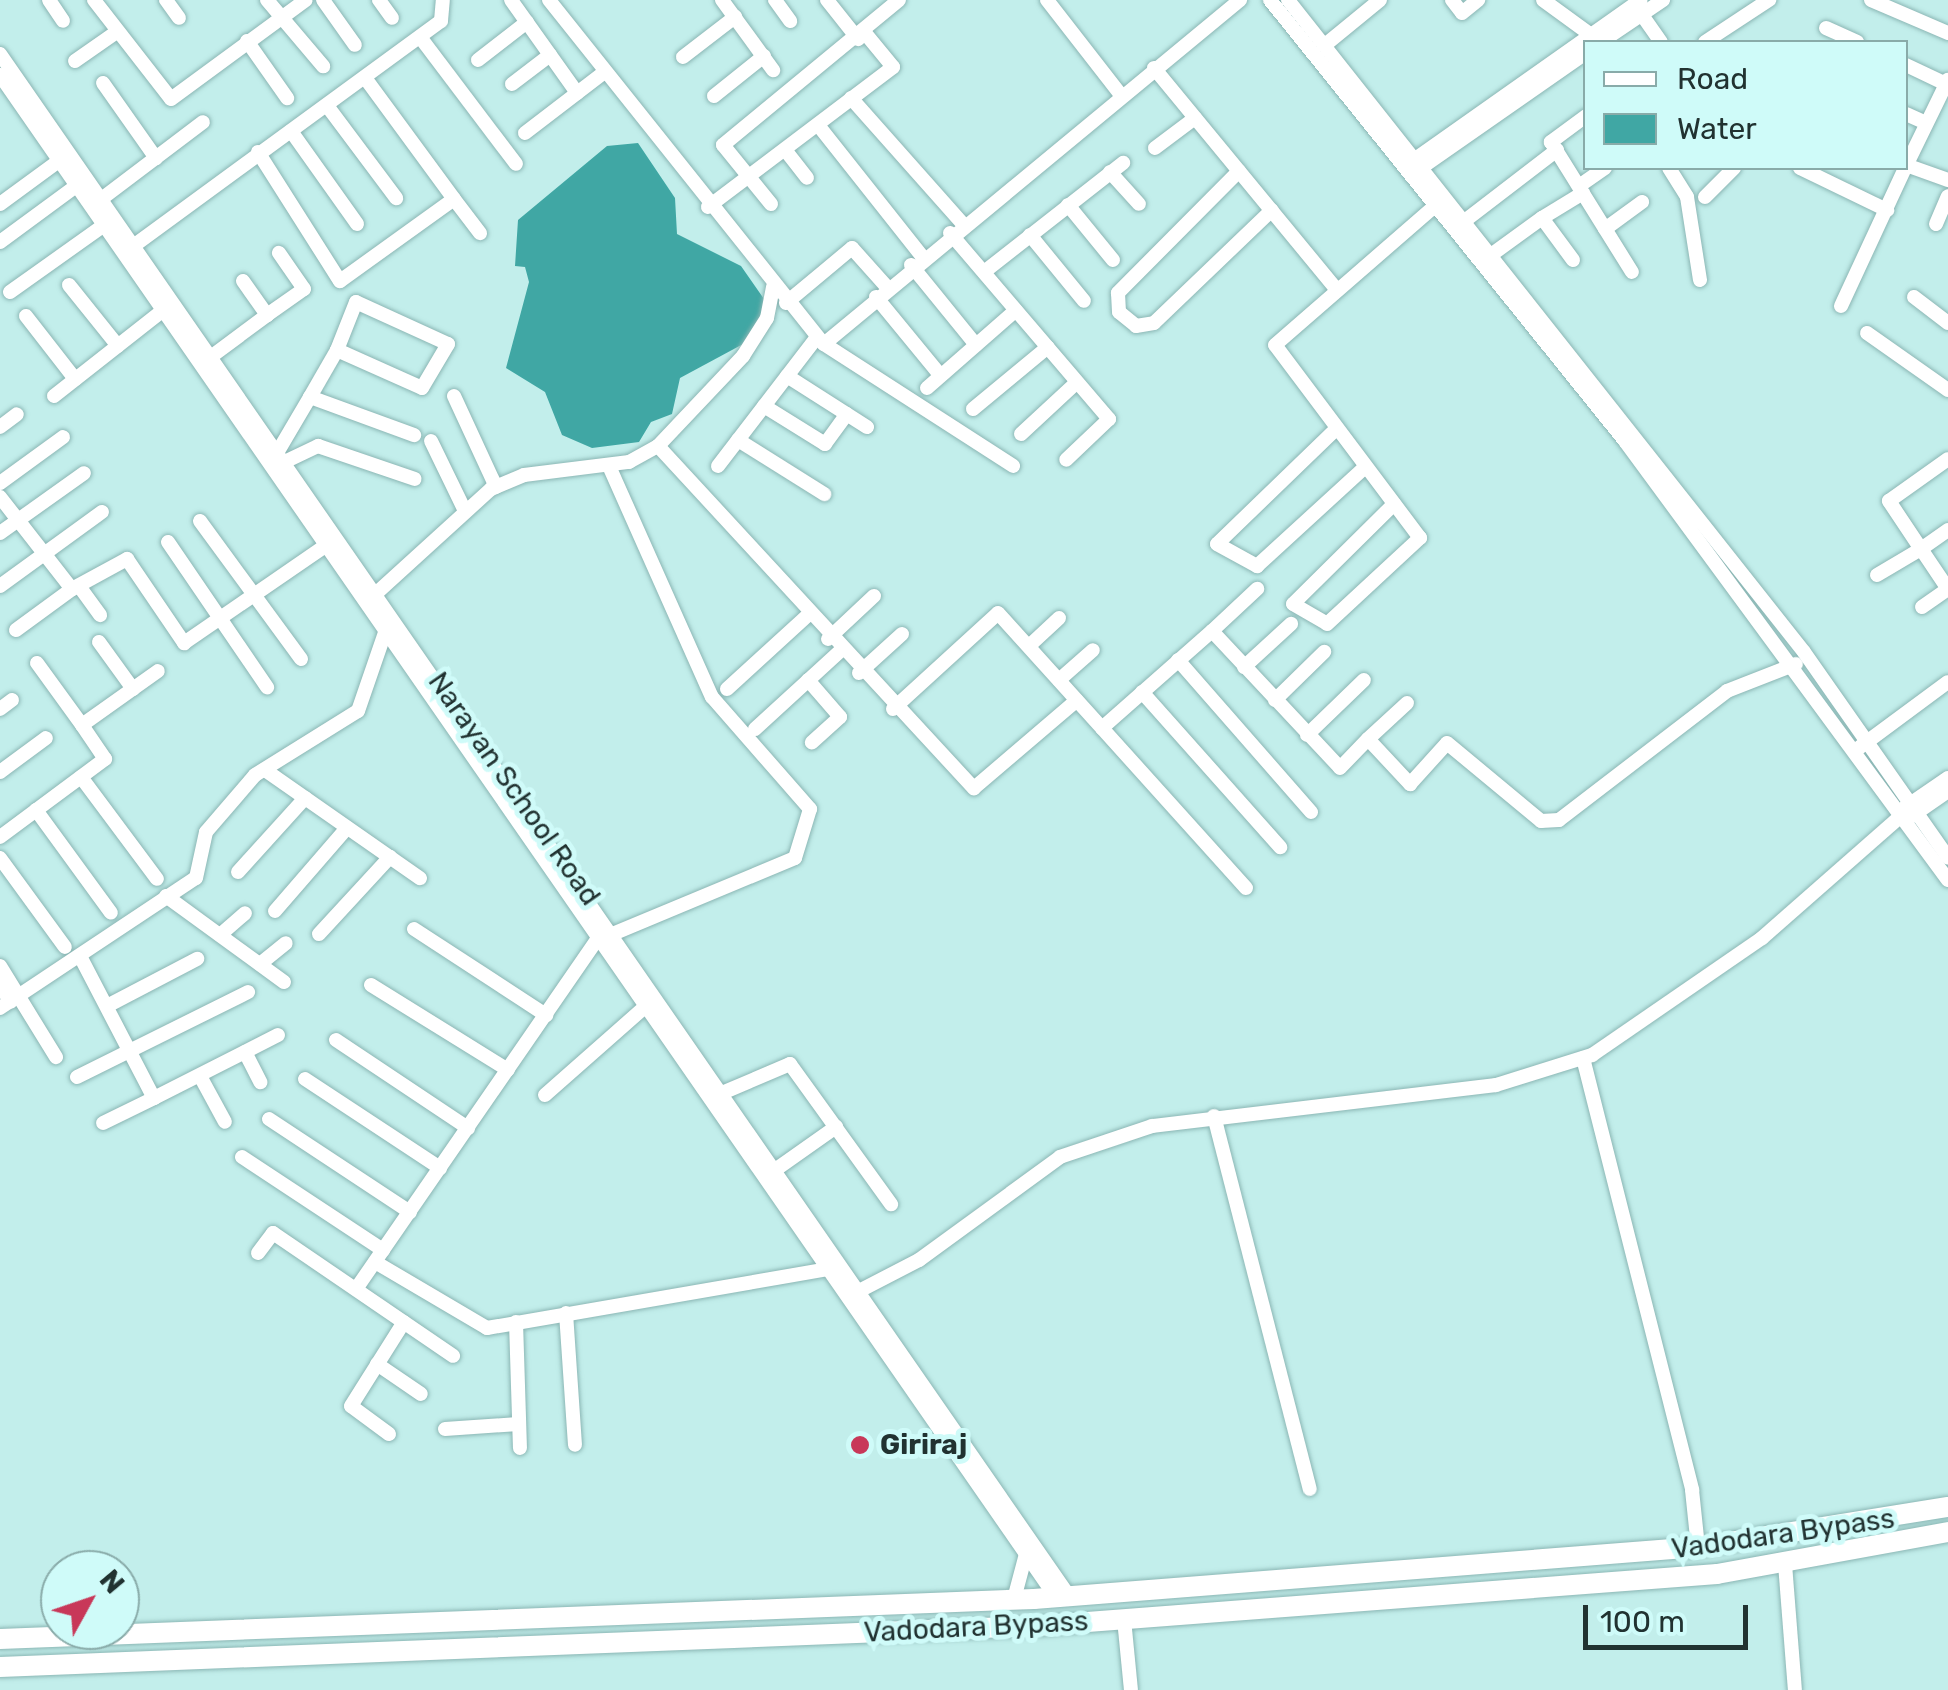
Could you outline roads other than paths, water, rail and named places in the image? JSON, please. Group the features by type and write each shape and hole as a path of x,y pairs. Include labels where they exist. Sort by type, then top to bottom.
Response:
{"highway":[{"name":"Vadodara Bypass","path":"0,1639 1062,1596 1698,1547 1948,1508"},
{"name":"Vadodara Bypass","path":"0,1667 1124,1619 1785,1564 1948,1532"}],"street":[{"path":"49,0 63,21"},
{"path":"94,0 168,99 306,0"},
{"path":"166,0 179,18"},
{"path":"267,0 323,66"},
{"path":"322,0 356,45"},
{"path":"380,0 392,18"},
{"path":"132,247 420,37 448,14 443,0"},
{"path":"512,0 577,93"},
{"path":"549,0 602,74 820,340 1013,466"},
{"path":"714,96 768,63 722,0"},
{"path":"775,0 790,21"},
{"path":"708,206 750,179 893,67 827,0"},
{"path":"1047,0 1120,95"},
{"path":"718,466 820,340 1240,0"},
{"path":"1270,0 1415,166 1436,205 1491,254 1861,746 1948,880"},
{"path":"1288,0 1861,746"},
{"path":"1325,45 1380,0"},
{"path":"1452,0 1462,12 1478,0"},
{"path":"1544,0 1596,39 1635,5 1663,0"},
{"path":"1708,40 1769,0"},
{"path":"1871,0 1948,33"},
{"path":"771,204 724,145 902,1"},
{"path":"1635,5 1660,40"},
{"path":"683,58 735,17"},
{"path":"478,60 527,22"},
{"path":"1826,28 1853,40"},
{"path":"76,61 118,32"},
{"path":"420,37 516,164"},
{"path":"247,41 287,98"},
{"path":"1415,166 1583,48"},
{"name":"Narayan School Road","path":"0,54 66,156 104,197 132,247 212,356 278,461 372,597 1024,1528 1062,1596"},
{"path":"512,84 550,55"},
{"path":"1415,166 1583,55"},
{"path":"1908,66 1947,82 1908,159"},
{"path":"1154,68 1337,290"},
{"path":"525,133 602,74"},
{"path":"0,75 66,156 79,184 107,223 132,247 167,307 278,461 328,544 372,597 386,626 608,931 647,1005 1026,1553 1062,1596"},
{"path":"366,79 480,234"},
{"path":"103,82 156,158"},
{"path":"851,98 956,228 984,272 1109,419 1066,460"},
{"path":"328,107 396,198"},
{"path":"1908,115 1924,122"},
{"path":"1155,148 1195,118"},
{"path":"1583,118 1551,142 1632,272"},
{"path":"104,197 203,122"},
{"path":"818,124 976,345"},
{"path":"290,130 356,224"},
{"path":"786,150 807,178"},
{"path":"1459,225 1557,150"},
{"path":"258,152 337,281 454,199"},
{"path":"0,204 66,156"},
{"path":"1908,167 1948,180"},
{"path":"984,272 1117,168 1139,204"},
{"path":"1491,254 1603,170"},
{"path":"1670,170 1687,198 1700,280"},
{"path":"1706,197 1732,170"},
{"path":"1804,170 1887,210"},
{"path":"1841,306 1903,170"},
{"path":"1239,171 1118,293 1119,312 1136,326 1154,323 1272,210"},
{"path":"0,242 79,184"},
{"path":"1936,224 1948,196"},
{"path":"1605,229 1642,202"},
{"path":"1068,205 1113,260"},
{"path":"1394,504 1293,604 1327,624 1418,544 1394,504 1274,350 1436,205"},
{"path":"1542,218 1573,260"},
{"path":"10,292 107,223"},
{"path":"1030,235 1084,302"},
{"path":"786,303 852,248 940,375"},
{"path":"212,356 304,289 279,252"},
{"path":"243,281 267,315"},
{"path":"69,285 118,346"},
{"path":"372,597 496,487 524,475 609,466 658,446 743,356 768,318 773,287"},
{"path":"1914,297 1948,323"},
{"path":"278,461 337,350 356,302 448,344 422,388 337,350"},
{"path":"54,396 167,307"},
{"path":"927,388 1016,310"},
{"path":"26,316 75,379"},
{"path":"1867,333 1948,390"},
{"path":"973,409 1048,348"},
{"path":"787,376 868,427"},
{"path":"1021,434 1077,382"},
{"path":"454,396 496,487"},
{"path":"310,398 414,435"},
{"path":"764,406 825,444 848,414"},
{"path":"0,426 17,414"},
{"path":"1334,430 1218,544 1257,566 1364,468"},
{"path":"0,483 63,438"},
{"path":"738,440 824,494"},
{"path":"431,441 465,511"},
{"path":"278,461 318,446 415,479"},
{"path":"658,446 892,709 976,790 1077,700"},
{"path":"1922,607 1948,590 1888,501 1948,459"},
{"path":"356,1289 608,931 795,858 810,809 712,697 609,466"},
{"path":"0,533 84,473"},
{"path":"0,497 100,614"},
{"path":"0,586 102,512"},
{"path":"200,521 301,659"},
{"path":"1877,575 1948,530"},
{"path":"168,542 267,687"},
{"path":"16,630 125,558 184,643 222,621 328,544"},
{"path":"1102,728 1257,589"},
{"path":"828,638 874,596"},
{"path":"892,709 997,613 1246,888"},
{"path":"727,689 807,616"},
{"path":"1028,646 1059,618"},
{"path":"1244,666 1291,624"},
{"path":"11,1002 81,958 200,873 208,828 264,770 358,710 386,626"},
{"path":"1212,631 1340,768 1407,703"},
{"path":"860,673 902,634"},
{"path":"99,642 133,689"},
{"path":"1060,680 1093,650"},
{"path":"755,729 840,652"},
{"path":"1275,700 1324,652"},
{"path":"1178,660 1311,812"},
{"path":"0,837 105,759 37,662"},
{"path":"1368,739 1410,784 1446,743 1541,821 1559,820 1726,690 1796,664"},
{"path":"82,725 158,672"},
{"path":"808,680 840,717 812,742"},
{"path":"1307,735 1364,680"},
{"path":"1861,746 1948,682"},
{"path":"1142,692 1280,847"},
{"path":"0,772 46,738"},
{"path":"264,770 420,878"},
{"path":"81,776 157,879"},
{"path":"858,1291 920,1260 1060,1156 1214,1116 1496,1086 1583,1058 1740,955 1948,778"},
{"path":"1907,813 1948,791"},
{"path":"238,872 305,798"},
{"path":"36,810 111,913"},
{"path":"1907,813 1948,858"},
{"path":"275,911 347,828"},
{"path":"319,934 390,857"},
{"path":"0,858 65,947"},
{"path":"166,896 284,982"},
{"path":"220,936 245,912"},
{"path":"414,929 546,1015"},
{"path":"260,964 286,943"},
{"path":"81,958 154,1098"},
{"path":"106,1006 197,959"},
{"path":"0,966 11,1002"},
{"path":"372,985 508,1070"},
{"path":"0,986 56,1057"},
{"path":"77,1077 248,992"},
{"path":"545,1095 647,1005"},
{"path":"102,1123 278,1034"},
{"path":"336,1040 468,1128"},
{"path":"245,1052 260,1082"},
{"path":"1583,1058 1692,1490 1698,1547"},
{"path":"722,1093 786,1062 891,1204"},
{"path":"200,1076 225,1122"},
{"path":"306,1080 440,1168"},
{"path":"1214,1116 1310,1489"},
{"path":"269,1119 410,1212"},
{"path":"775,1170 836,1128"},
{"path":"242,1158 478,1327 829,1268"},
{"path":"258,1253 273,1232 453,1356"},
{"path":"566,1313 575,1445"},
{"path":"389,1434 350,1406 404,1322"},
{"path":"516,1322 520,1448"},
{"path":"377,1364 421,1394"},
{"path":"445,1430 518,1424"},
{"path":"1014,1599 1026,1553"},
{"path":"1785,1564 1794,1690"},
{"path":"1124,1619 1131,1690"}],"water":[{"path":"638,143 675,198 677,234 741,266 766,302 765,317 745,343 680,378 672,414 651,422 639,442 592,448 562,435 545,392 506,368 529,282 525,267 515,266 518,220 607,146"}],"place":[{"name":"Giriraj","path":"860,1445"}]}
